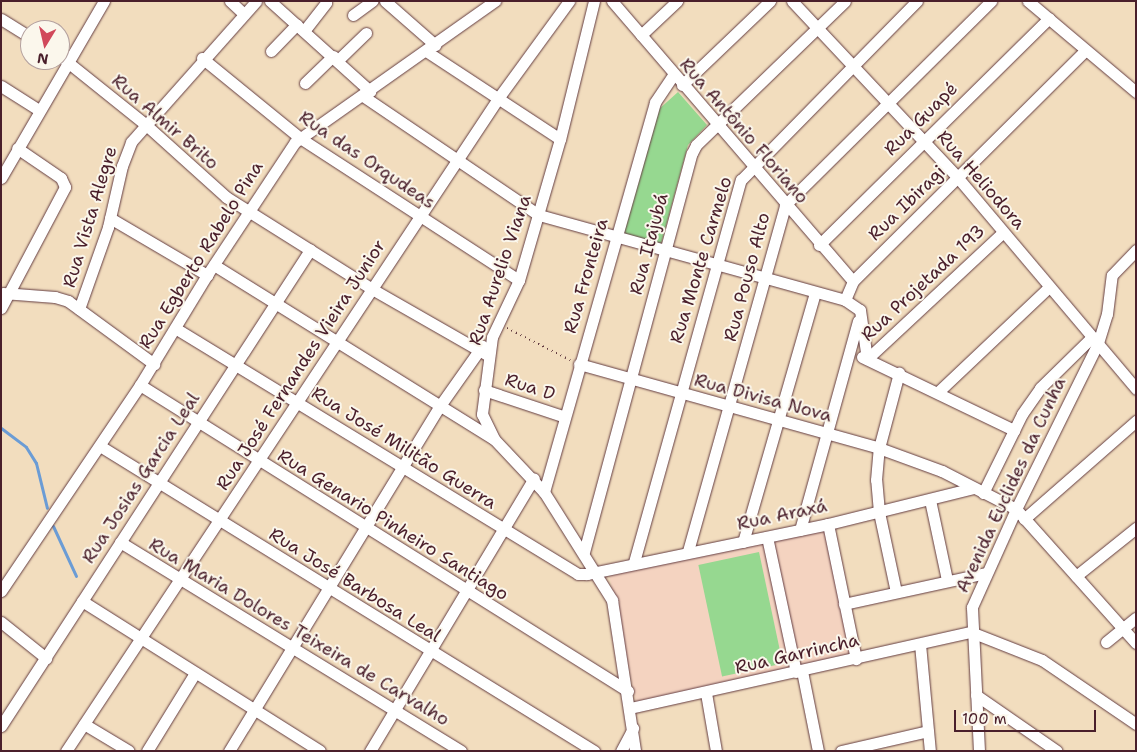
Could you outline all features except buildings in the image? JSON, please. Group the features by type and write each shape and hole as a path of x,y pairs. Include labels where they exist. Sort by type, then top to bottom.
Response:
{"street":[{"path":"70,50 104,1"},
{"path":"230,1 244,14"},
{"name":"Rua Vista Alegre","path":"80,309 110,218 122,166 131,142 202,58 256,1"},
{"path":"270,1 335,58 367,93 539,215 844,300 860,310 800,530"},
{"path":"353,15 372,1"},
{"path":"385,1 430,48 560,139"},
{"name":"Rua Egberto Rabelo Pina","path":"1,591 5,576 100,446 154,364 207,275 285,154 300,138 367,93 495,1"},
{"name":"Rua José Fernandes Vieira Junior","path":"66,751 499,97 569,1"},
{"name":"Rua Aurelio Viana","path":"594,1 539,215 519,280 500,324 492,337 482,414 494,439 534,478 544,492 584,552 615,608 636,751"},
{"name":"Rua Antônio Floriano","path":"612,1 819,245 853,281"},
{"path":"641,35 678,1"},
{"path":"682,85 770,1"},
{"name":"Rua Heliodora","path":"792,1 958,178 1136,389"},
{"name":"Rua Itajubá","path":"584,552 692,153 718,124 845,1"},
{"name":"Rua Monte Carmelo","path":"634,562 738,187 752,166 917,1"},
{"name":"Rua Pouso Alto","path":"688,551 785,205 991,1"},
{"path":"1028,1 1085,51 1136,92"},
{"path":"271,51 301,28 326,4"},
{"path":"1,18 20,30"},
{"name":"Rua Guapé","path":"819,245 1049,18"},
{"path":"305,83 366,33"},
{"name":"Rua Ibiragi","path":"844,300 853,281 1085,51"},
{"name":"Rua das Orqudeas","path":"202,58 300,138 420,218 519,280"},
{"name":"Rua Almir Brito","path":"70,64 145,124 216,189 249,212 372,289 476,351 489,356"},
{"path":"1,178 39,110 59,70"},
{"name":"Rua Fronteira","path":"544,492 655,102 673,75"},
{"path":"1,86 39,110"},
{"path":"1,308 4,293 65,187 61,178 17,148"},
{"path":"110,218 207,275"},
{"name":"Rua Projetada 193","path":"867,359 1004,232"},
{"name":"Rua Josias Garcia Leal","path":"1,726 310,250"},
{"name":"Avenida Euclides da Cunha","path":"979,751 971,632 972,607 1108,314 1112,275 1136,250"},
{"path":"214,265 336,343 494,439"},
{"path":"938,392 1049,287"},
{"path":"4,293 55,297 80,309 154,364"},
{"path":"743,542 815,293"},
{"path":"859,317 867,359"},
{"name":"Rua José Militão Guerra","path":"175,328 402,466 502,530 578,574 594,572"},
{"path":"229,751 330,589 439,407 476,351 492,337"},
{"path":"978,490 1040,388 1095,340"},
{"path":"850,352 899,373 1014,430"},
{"name":"Rua Divisa Nova","path":"579,364 923,462 1016,509"},
{"path":"896,592 879,512 876,480 879,448 899,373"},
{"name":"Rua Genario Pinheiro Santiago","path":"140,385 197,424 628,691"},
{"name":"Rua D","path":"484,390 564,417"},
{"path":"1024,518 1136,421"},
{"name":"Rua José Barbosa Leal","path":"100,446 427,651 594,751"},
{"path":"370,751 427,651 534,478"},
{"name":"Rua Araxá","path":"594,572 634,562 800,530 978,490"},
{"path":"930,500 947,580"},
{"path":"1016,509 1136,643"},
{"path":"828,524 856,659"},
{"path":"1076,576 1136,528"},
{"path":"767,537 818,751"},
{"name":"Rua Maria Dolores Teixeira de Carvalho","path":"120,542 292,650 460,751"},
{"path":"844,604 947,580 986,574"},
{"path":"82,601 320,751"},
{"path":"1106,642 1136,618"},
{"path":"1,622 46,658"},
{"path":"971,632 1042,660 1136,724"},
{"name":"Rua Garrincha","path":"630,708 706,693 971,632"},
{"path":"920,644 930,751"},
{"path":"147,751 195,673"},
{"path":"706,693 716,751"},
{"path":"976,694 1057,751"},
{"path":"84,724 129,751"},
{"path":"621,751 633,728"},
{"path":"840,751 928,731"}],"path":[{"path":"500,324 579,364"}],"shaded area":[{"path":"830,522 858,655 636,702 608,569"}],"green space":[{"path":"678,92 707,125 688,145 661,244 622,233 658,110"},
{"path":"759,552 783,664 722,676 698,565"}],"waterway":[{"path":"1,428 26,447 36,463 47,508"},
{"path":"53,526 76,576"}]}
